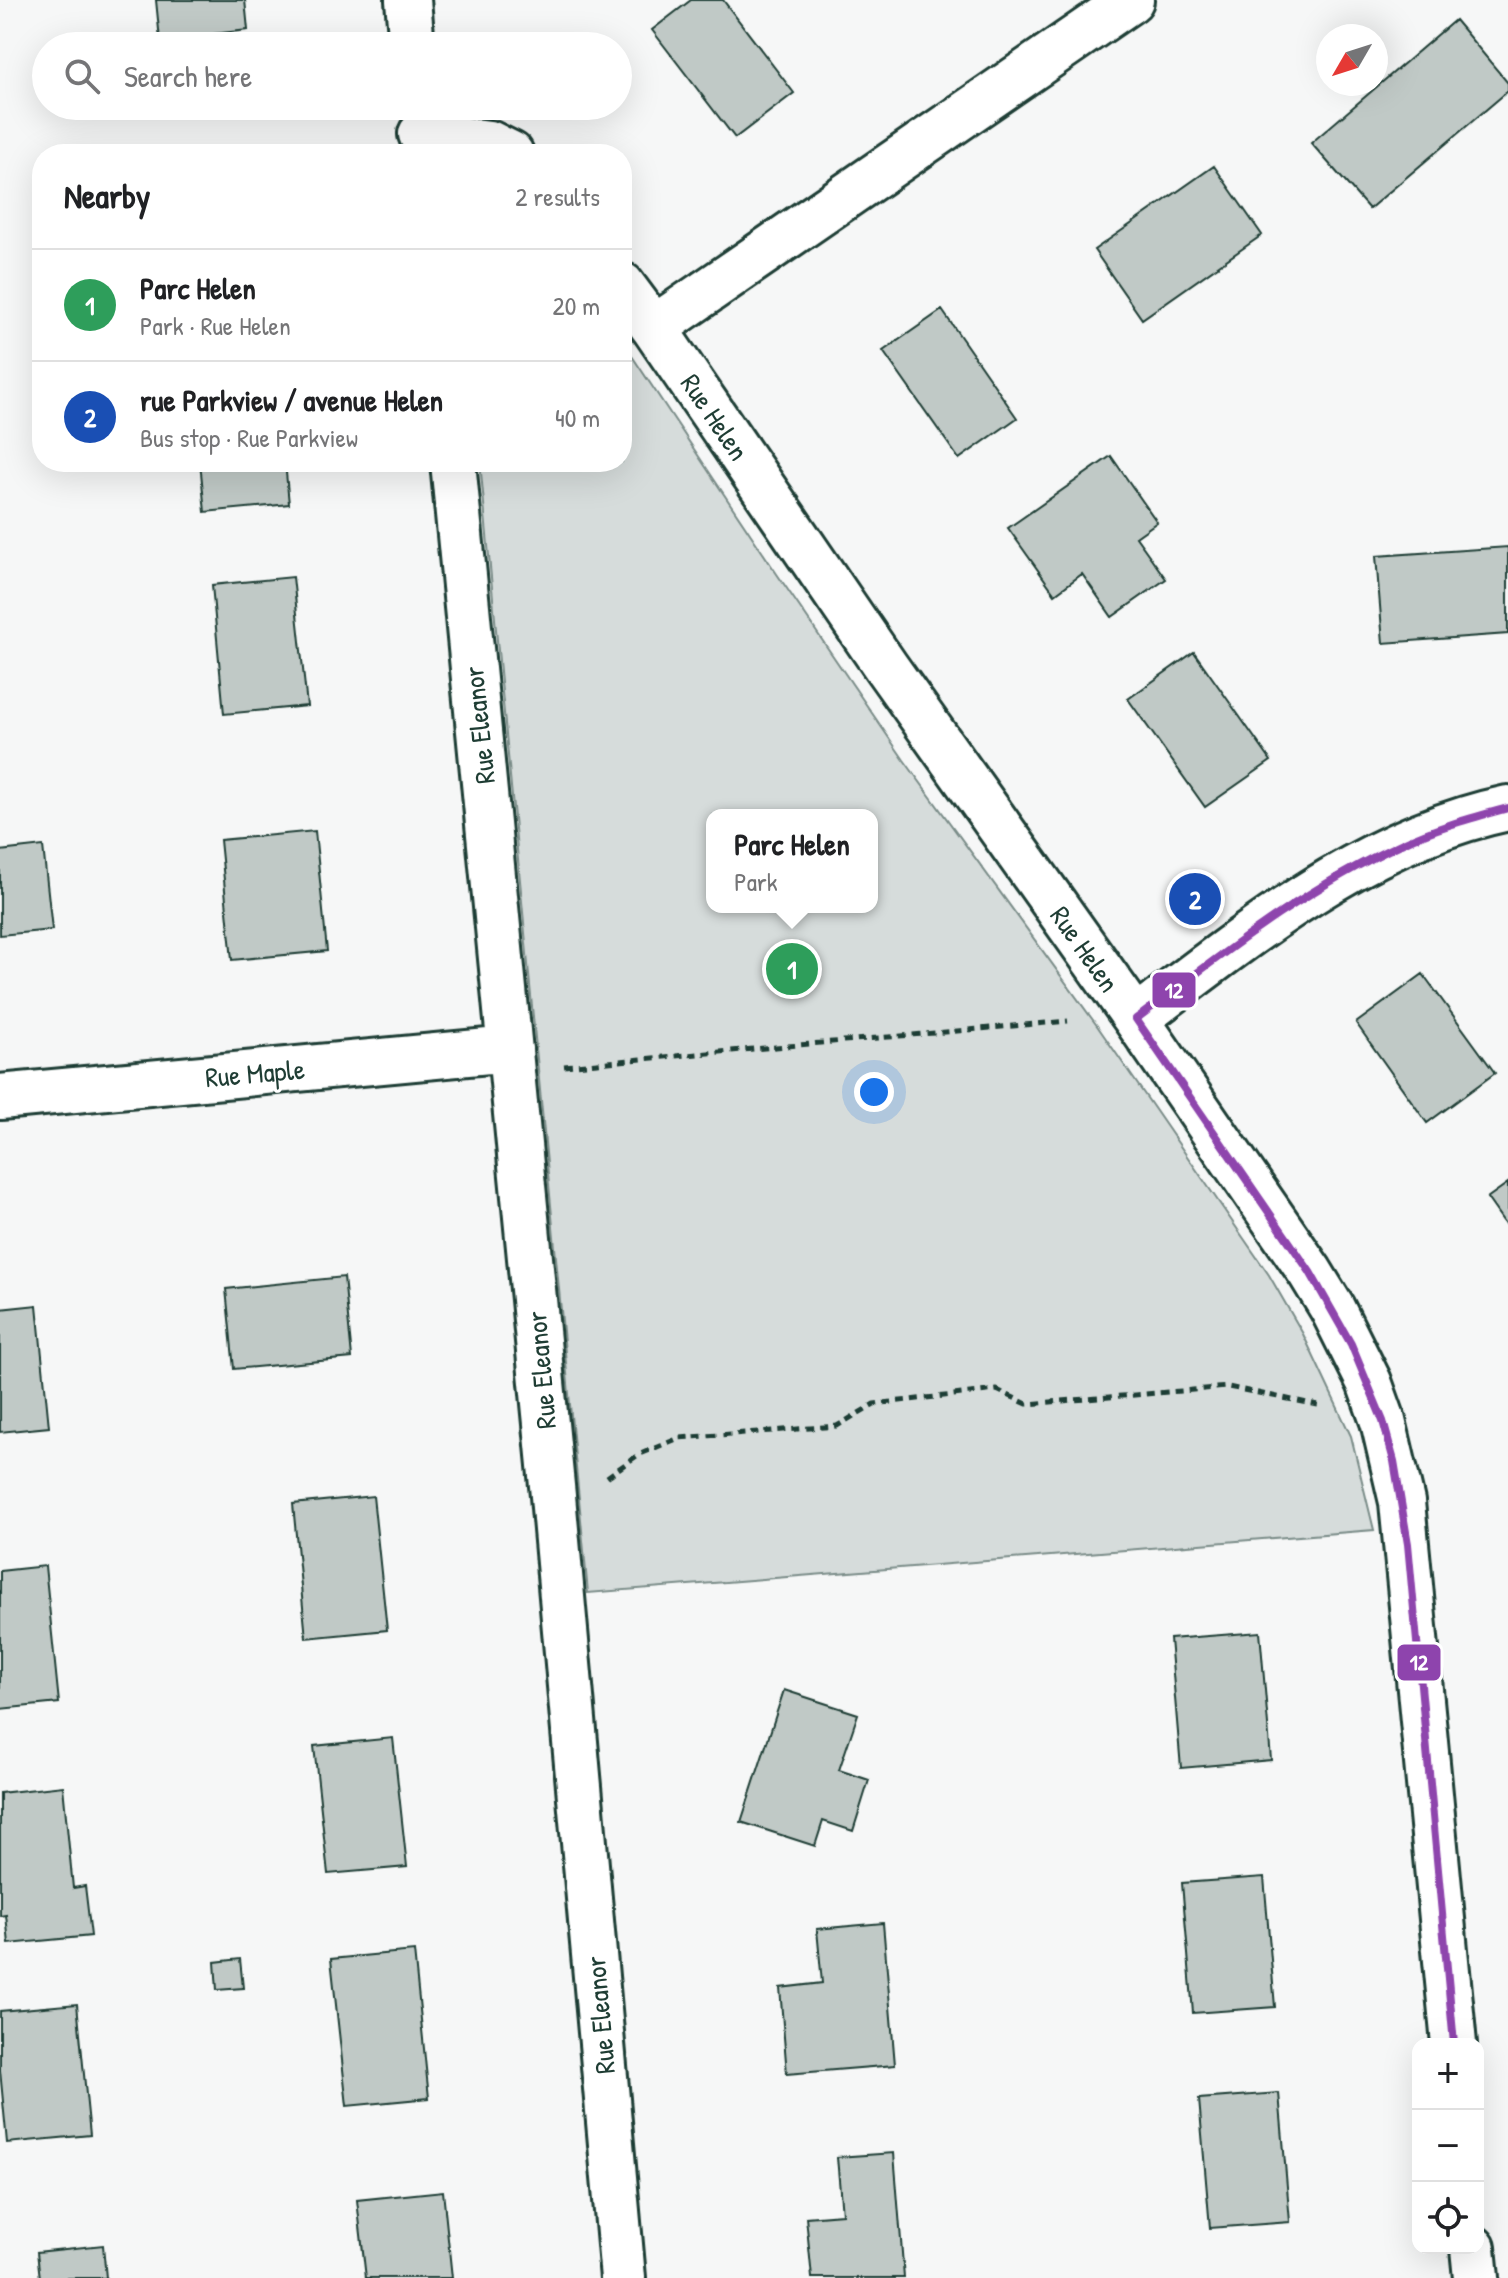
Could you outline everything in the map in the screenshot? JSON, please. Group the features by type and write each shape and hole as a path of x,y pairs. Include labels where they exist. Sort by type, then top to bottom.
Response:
{"street":[{"path":"408,0 411,32"},
{"path":"654,328 1131,0"},
{"path":"420,131 491,144"},
{"name":"Rue Helen","path":"632,298 886,667 1136,1019 1332,1308 1369,1382 1394,1461 1408,1544 1453,2038"},
{"name":"Rue Eleanor","path":"454,472 623,2278"},
{"path":"1136,1019 1269,921 1349,868 1426,831 1508,808"},
{"name":"Rue Maple","path":"0,1097 510,1049"},
{"path":"1474,2254 1476,2278"}],"path":[{"path":"562,1066 1069,1021"},
{"path":"604,1479 638,1455 679,1438 837,1426 874,1404 997,1390 1027,1404 1228,1387 1320,1405"}],"shaded area":[{"path":"632,356 904,760 1098,1027 1269,1275 1303,1334 1351,1436 1374,1530 588,1593 481,472 632,472"}],"building":[{"path":"156,0 245,0 248,30 159,32"},
{"path":"691,0 723,0 794,93 735,138 652,30"},
{"path":"1455,20 1508,83 1508,91 1369,209 1311,143 1366,96 1388,96 1388,77"},
{"path":"1214,166 1262,235 1142,319 1094,250"},
{"path":"942,310 1017,418 959,459 883,351"},
{"path":"1111,456 1157,522 1136,537 1166,579 1112,617 1082,574 1055,594 1008,528"},
{"path":"201,472 286,472 289,504 205,512"},
{"path":"1508,547 1508,634 1383,643 1376,556"},
{"path":"293,577 307,706 224,714 212,585"},
{"path":"1194,652 1271,761 1205,807 1128,699"},
{"path":"315,831 327,951 232,960 220,840"},
{"path":"43,846 52,930 0,935 0,851"},
{"path":"1423,974 1495,1073 1427,1123 1356,1023"},
{"path":"1508,1183 1508,1228 1487,1198"},
{"path":"344,1277 352,1358 234,1369 226,1289"},
{"path":"37,1305 49,1427 0,1432 0,1309"},
{"path":"373,1496 387,1630 306,1638 293,1504"},
{"path":"45,1566 59,1703 0,1709 0,1571"},
{"path":"1260,1632 1271,1760 1181,1768 1170,1639"},
{"path":"784,1690 858,1714 839,1770 869,1780 853,1831 823,1821 815,1846 741,1822"},
{"path":"393,1738 407,1867 328,1874 314,1746"},
{"path":"63,1786 73,1888 85,1886 91,1936 9,1944 6,1915 0,1916 0,1793"},
{"path":"1264,1877 1275,2007 1193,2013 1182,1883"},
{"path":"883,1923 895,2065 787,2074 780,1988 822,1983 817,1929"},
{"path":"414,1951 429,2098 347,2106 331,1959"},
{"path":"240,1959 243,1988 217,1990 215,1962"},
{"path":"77,2004 90,2135 7,2143 0,2070 0,2011"},
{"path":"1279,2093 1290,2222 1210,2228 1199,2099"},
{"path":"894,2153 904,2278 812,2278 806,2217 842,2214 837,2157"},
{"path":"443,2191 452,2278 366,2278 357,2200"},
{"path":"103,2245 106,2278 40,2278 37,2252"}],"transit line":[{"name":"12","path":"1453,2038 1408,1544 1394,1461 1383,1421 1351,1344 1310,1272 1136,1019 1265,924 1332,880 1416,837 1508,808"}],"place":[{"name":"rue Parkview / avenue Helen","path":"1195,899"},
{"name":"Parc Helen","path":"792,969"}]}
